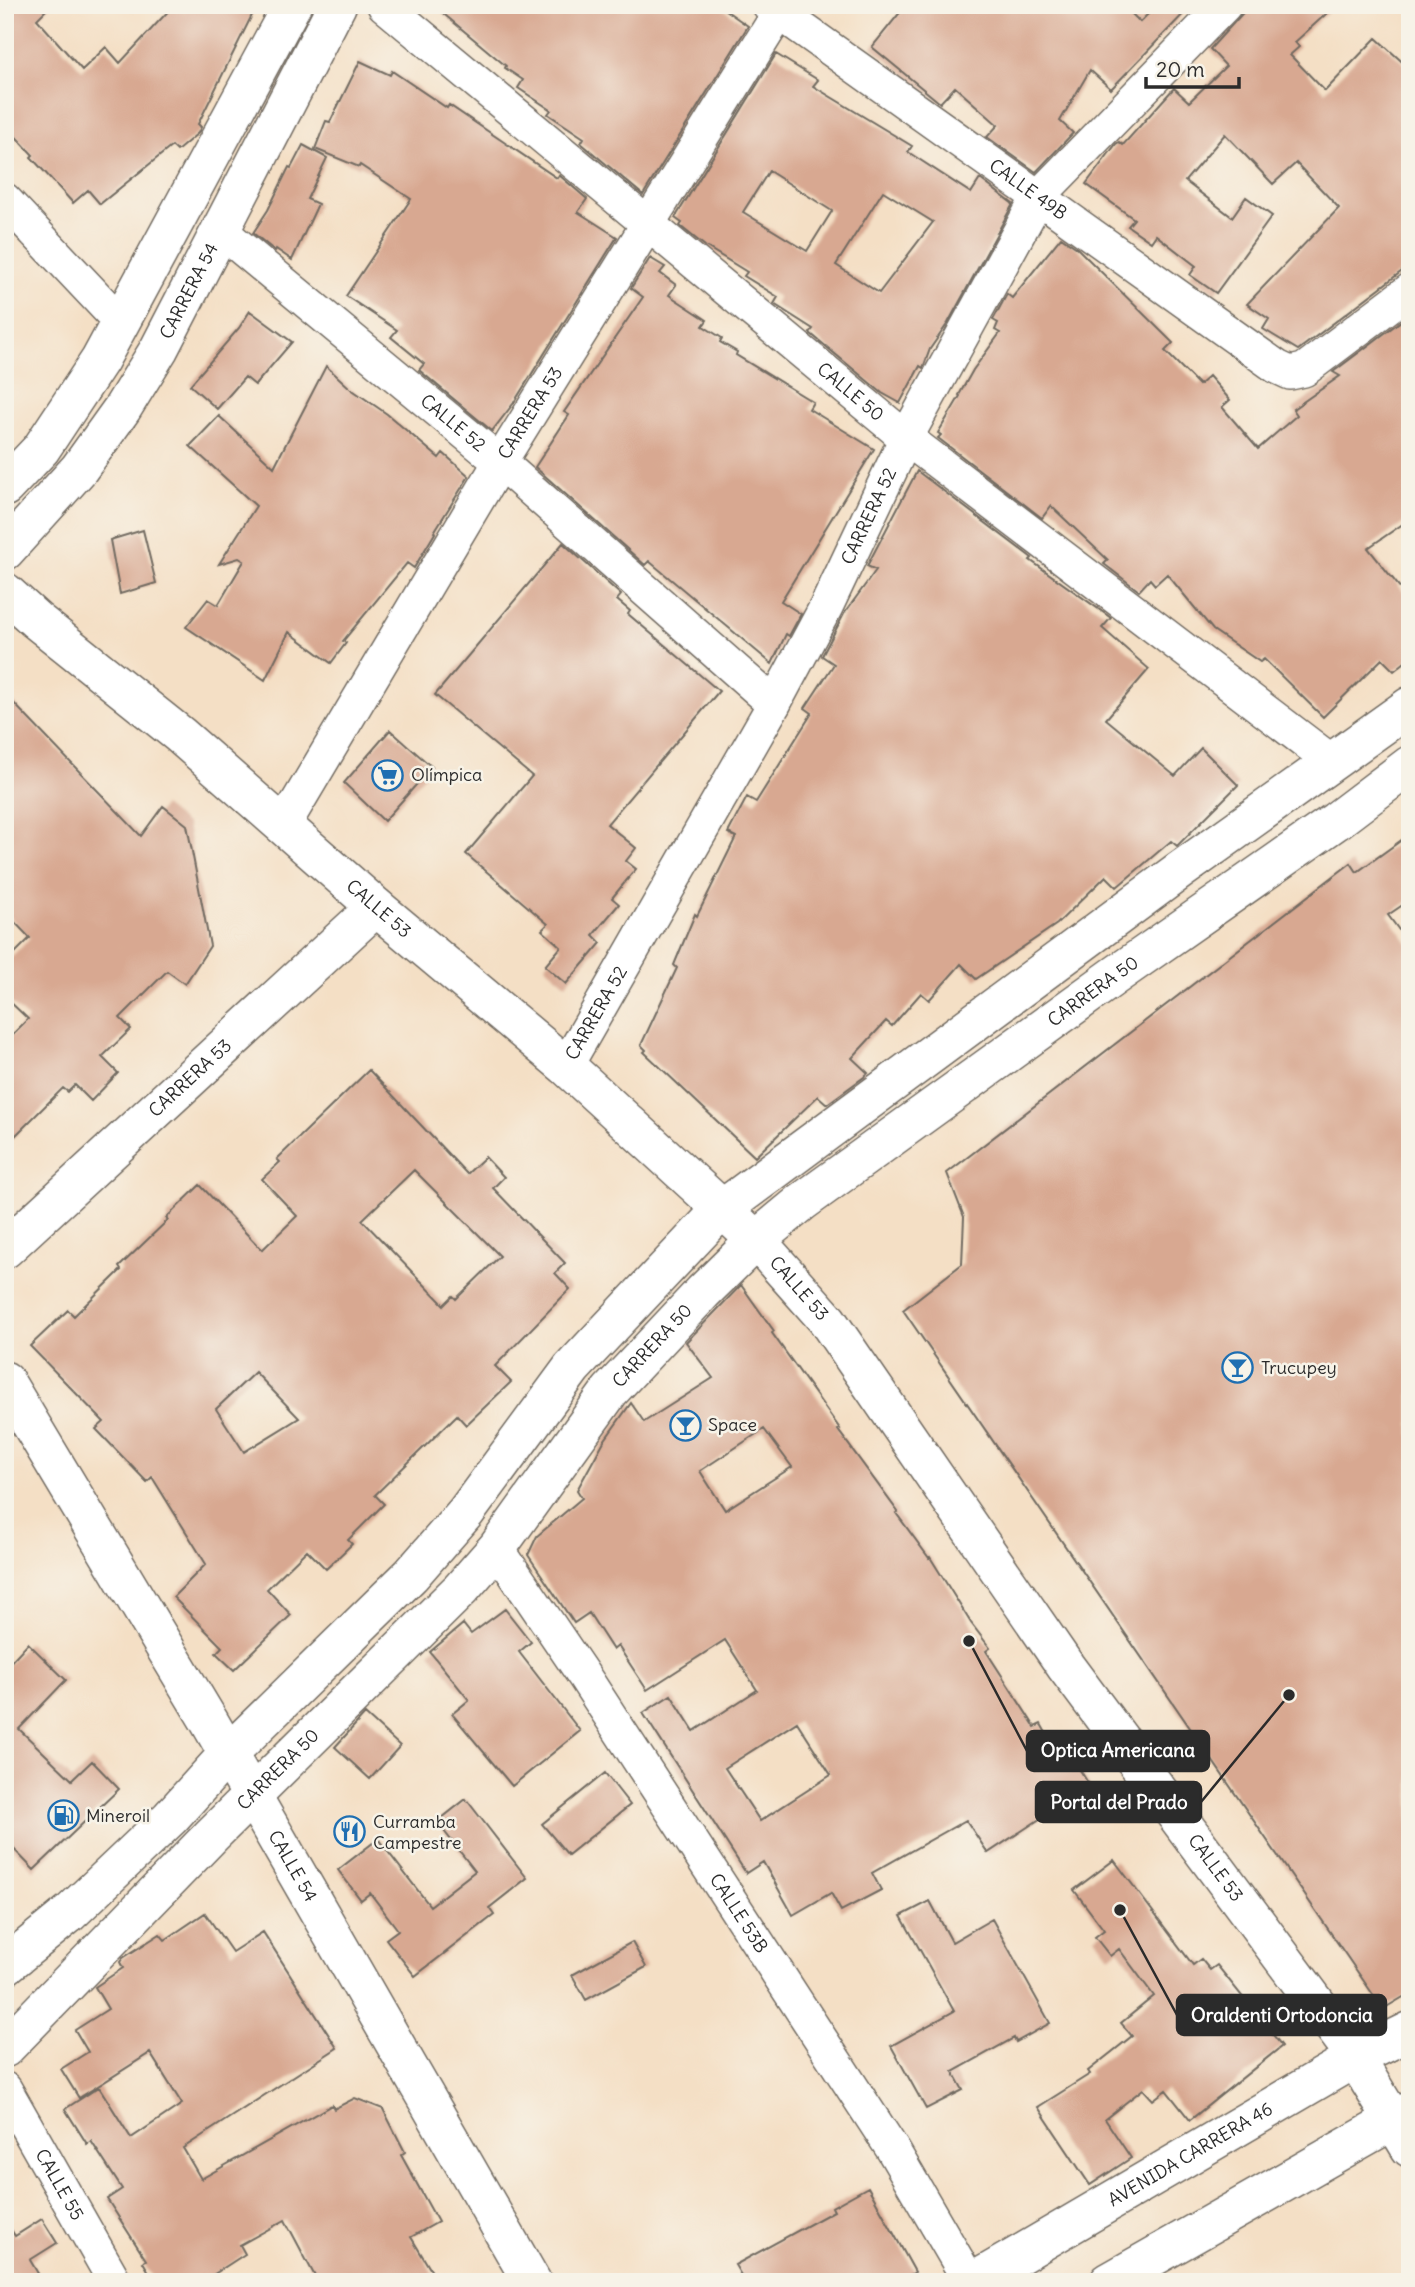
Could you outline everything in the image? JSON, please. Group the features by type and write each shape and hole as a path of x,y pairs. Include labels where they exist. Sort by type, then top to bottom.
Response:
{"street":[{"path":"5,487 41,449 80,393 121,323 292,5"},
{"name":"CARRERA 54","path":"5,551 79,468 122,409 159,349 337,5"},
{"name":"CALLE 50","path":"384,5 906,438 1331,761"},
{"name":"CARRERA 52","path":"566,1066 774,704 826,607 906,438 1039,196 1225,5"},
{"name":"CARRERA 53","path":"284,825 500,462 777,8"},
{"name":"CALLE 49B","path":"777,8 1277,367 1290,373 1304,370 1410,290"},
{"path":"5,200 121,323"},
{"name":"CALLE 52","path":"221,231 500,462 774,704"},
{"name":"CALLE 53","path":"5,592 36,620 180,734 376,907 566,1066 756,1240 827,1320 1066,1667 1404,2127"},
{"path":"5,1966 80,1904 170,1818 228,1755 411,1575 466,1512 572,1368 722,1209 1179,871 1410,706"},
{"name":"CARRERA 50","path":"5,2048 212,1835 461,1589 497,1548 610,1391 756,1240 813,1194 1113,977 1336,821 1410,765"},
{"name":"CARRERA 53","path":"5,1249 376,907"},
{"name":"CALLE 54","path":"5,1381 228,1755 532,2282"},
{"name":"CALLE 53B","path":"497,1548 584,1676 893,2150 971,2282"},
{"name":"AVENIDA CARRERA 46","path":"971,2282 1354,2058 1410,2031"},
{"name":"CALLE 55","path":"5,2089 115,2282"},
{"path":"1109,2282 1346,2150 1404,2127"}],"building":[{"path":"5,5 51,5 37,19 82,70 106,47 120,63 174,5 257,5 198,124 201,127 198,133 177,151 172,146 100,204 88,190 73,203 5,125"},
{"path":"433,5 718,5 748,26 643,195 581,143 584,138 548,114 551,110 518,88 523,80 505,68 506,66"},
{"path":"906,5 1123,5 1140,22 1157,5 1192,5 1111,89 1090,70 1060,121 1073,133 1036,172 987,137 998,125 955,87 940,103 872,47"},
{"path":"1250,5 1336,5 1295,42 1299,47 1290,55 1325,91 1376,38 1410,69 1410,265 1298,350 1263,329 1269,319 1247,304 1339,208 1296,163 1273,184 1225,134 1185,181 1232,217 1246,197 1272,216 1216,293 1190,275 1196,266 1156,235 1151,242 1128,226 1134,219 1086,184 1116,144 1119,142 1123,145 1174,88 1189,102 1226,66 1210,49"},
{"path":"776,54 818,80 813,86 912,146 908,152 971,193 980,179 1013,204 948,323 930,349 923,368 920,366 900,403 882,393 810,333 813,329 774,304 778,297 744,276 747,272 705,246 680,226 682,223 675,218","holes":["769,171 832,211 807,251 743,212","883,191 933,222 879,293 836,265"]},
{"path":"360,61 390,75 392,71 447,108 449,105 557,178 559,175 587,199 578,212 617,237 513,404 492,431 419,370 424,364 391,337 397,330 346,296 411,199 360,165 359,167 315,149 326,121 330,122"},
{"path":"303,145 327,158 307,199 318,204 292,260 276,249 275,251 253,233"},
{"path":"1061,237 1077,248 1173,343 1165,351 1199,385 1209,376 1230,400 1222,407 1258,449 1297,415 1293,409 1340,376 1333,372 1401,321 1410,332 1410,519 1368,548 1410,600 1410,658 1394,671 1382,659 1323,717 1264,659 1260,662 1213,630 1167,574 1155,585 1150,579 1139,591 1104,564 1108,560 1051,506 1042,518 938,438 941,435 938,433 973,370 1000,333 995,330 998,323 993,320 1007,294 1012,298"},
{"path":"650,258 665,267 660,273 676,285 669,295 707,320 703,326 722,338 720,342 737,352 736,355 813,402 809,409 874,449 781,601 801,614 789,636 786,634 772,664 649,561 645,565 535,467 569,415 564,412 643,297 631,288"},
{"path":"250,311 292,342 255,385 245,377 217,409 190,385 239,328"},
{"path":"326,366 439,458 443,453 469,476 414,568 407,563 343,641 346,643 331,663 289,632 265,680 186,627 208,599 218,605 244,561 239,558 219,564 256,506 190,446 219,416 274,467"},
{"path":"917,471 1032,558 1030,560 1111,618 1102,628 1149,669 1106,719 1175,776 1201,748 1238,785 1177,846 1171,841 1117,887 1106,876 1057,924 976,979 961,964 929,1000 921,993 892,1026 886,1021 852,1058 868,1073 864,1077 827,1104 818,1096 755,1157 644,1052 646,1050 641,1045 677,968 674,965 695,914 697,916 736,837 728,833 747,797 756,802 812,713 805,708 834,664 822,656 844,614 876,570 867,566"},
{"path":"143,530 156,583 120,594 110,540"},
{"path":"563,543 621,595 617,600 630,611 628,614 719,691 607,824 636,848 626,861 636,869 612,898 619,904 593,935 601,943 566,984 545,966 561,947 542,930 548,924 466,854 532,776 435,695"},
{"path":"5,694 141,836 163,806 187,825 210,946 185,984 167,971 120,1018 131,1029 102,1057 118,1073 91,1101 75,1085 68,1092 63,1088 5,1146 5,1042 28,1019 5,997 5,963 30,938 5,912"},
{"name":"Olímpica","path":"390,730 432,767 384,821 344,783"},
{"path":"1410,834 1410,900 1388,915 1410,945 1410,1993 1383,2009 903,1310 962,1264 964,1217 947,1173 1351,863 1357,872"},
{"path":"369,1070 467,1174 485,1157 504,1177 493,1188 565,1263 555,1273 570,1289 495,1366 511,1382 466,1425 457,1415 375,1495 384,1504 348,1540 352,1544 326,1569 307,1550 267,1589 291,1615 234,1670 216,1653 222,1647 173,1597 206,1564 152,1477 147,1482 96,1429 104,1422 30,1346 68,1310 74,1316 200,1185 262,1250 297,1216 262,1179 280,1162 277,1159","holes":["414,1170 500,1256 456,1299 453,1296 444,1305 362,1220","255,1372 299,1418 244,1452 216,1409"]},
{"path":"741,1285 840,1429 838,1430 930,1557 971,1623 990,1648 986,1651 1035,1727 1041,1724 1064,1765 1073,1759 1090,1786 988,1853 966,1820 872,1873 881,1890 841,1911 831,1893 793,1915 763,1862 746,1873 643,1713 671,1695 694,1731 757,1690 725,1640 647,1690 618,1646 613,1650 589,1613 574,1623 528,1555 537,1536 582,1498 577,1490 604,1441 631,1403 644,1422 713,1378 686,1342","holes":["764,1429 792,1467 725,1510 700,1471","797,1722 831,1775 760,1821 725,1768"]},
{"path":"505,1609 531,1642 519,1652 580,1731 512,1786 452,1714 469,1700 430,1652 463,1624 471,1634"},
{"path":"28,1643 66,1680 19,1729 72,1780 92,1761 119,1789 34,1870 5,1840 5,1668"},
{"path":"365,1714 400,1746 370,1779 335,1747"},
{"path":"605,1773 630,1805 568,1855 542,1824"},
{"path":"466,1799 527,1878 489,1908 494,1915 415,1976 386,1939 398,1930 370,1893 361,1900 338,1870 378,1839 430,1906 475,1871 437,1822"},
{"path":"1114,1860 1193,1965 1201,1959 1210,1970 1217,1965 1282,2046 1190,2120 1166,2090 1153,2100 1143,2089 1105,2119 1131,2158 1090,2185 1038,2107 1090,2074 1088,2071 1132,2036 1121,2023 1154,1996 1119,1949 1110,1956 1095,1937 1104,1930 1074,1890"},
{"path":"930,1901 952,1942 992,1919 1050,2023 1016,2042 1014,2038 953,2072 963,2090 926,2109 891,2046 954,2011 901,1916"},
{"path":"205,1913 232,1952 263,1932 337,2048 183,2148 201,2179 332,2105 334,2109 355,2098 383,2109 405,2152 401,2155 438,2222 411,2237 438,2282 318,2282 285,2220 240,2245 245,2254 202,2282 155,2282 143,2262 146,2260 107,2199 122,2189 91,2141 87,2144 65,2109 99,2087 131,2138 182,2104 150,2053 79,2098 61,2069 88,2052 75,2030 108,2009 95,1987 123,1968 120,1962 123,1958 160,1934 165,1940"},
{"path":"632,1942 646,1967 586,2000 572,1975"},
{"path":"868,2187 915,2272 899,2282 745,2282 735,2265 834,2211 832,2207"},
{"path":"42,2219 57,2243 30,2260 43,2282 5,2282 5,2220 15,2236"}],"place":[{"name":"Olímpica","path":"388,775"},
{"name":"Trucupey","path":"1238,1368"},
{"name":"Space","path":"685,1425"},
{"name":"Optica Americana","path":"969,1641"},
{"name":"Portal del Prado","path":"1289,1695"},
{"name":"Mineroil","path":"63,1816"},
{"name":"Curramba Campestre","path":"350,1832"},
{"name":"Oraldenti Ortodoncia","path":"1120,1910"}]}
